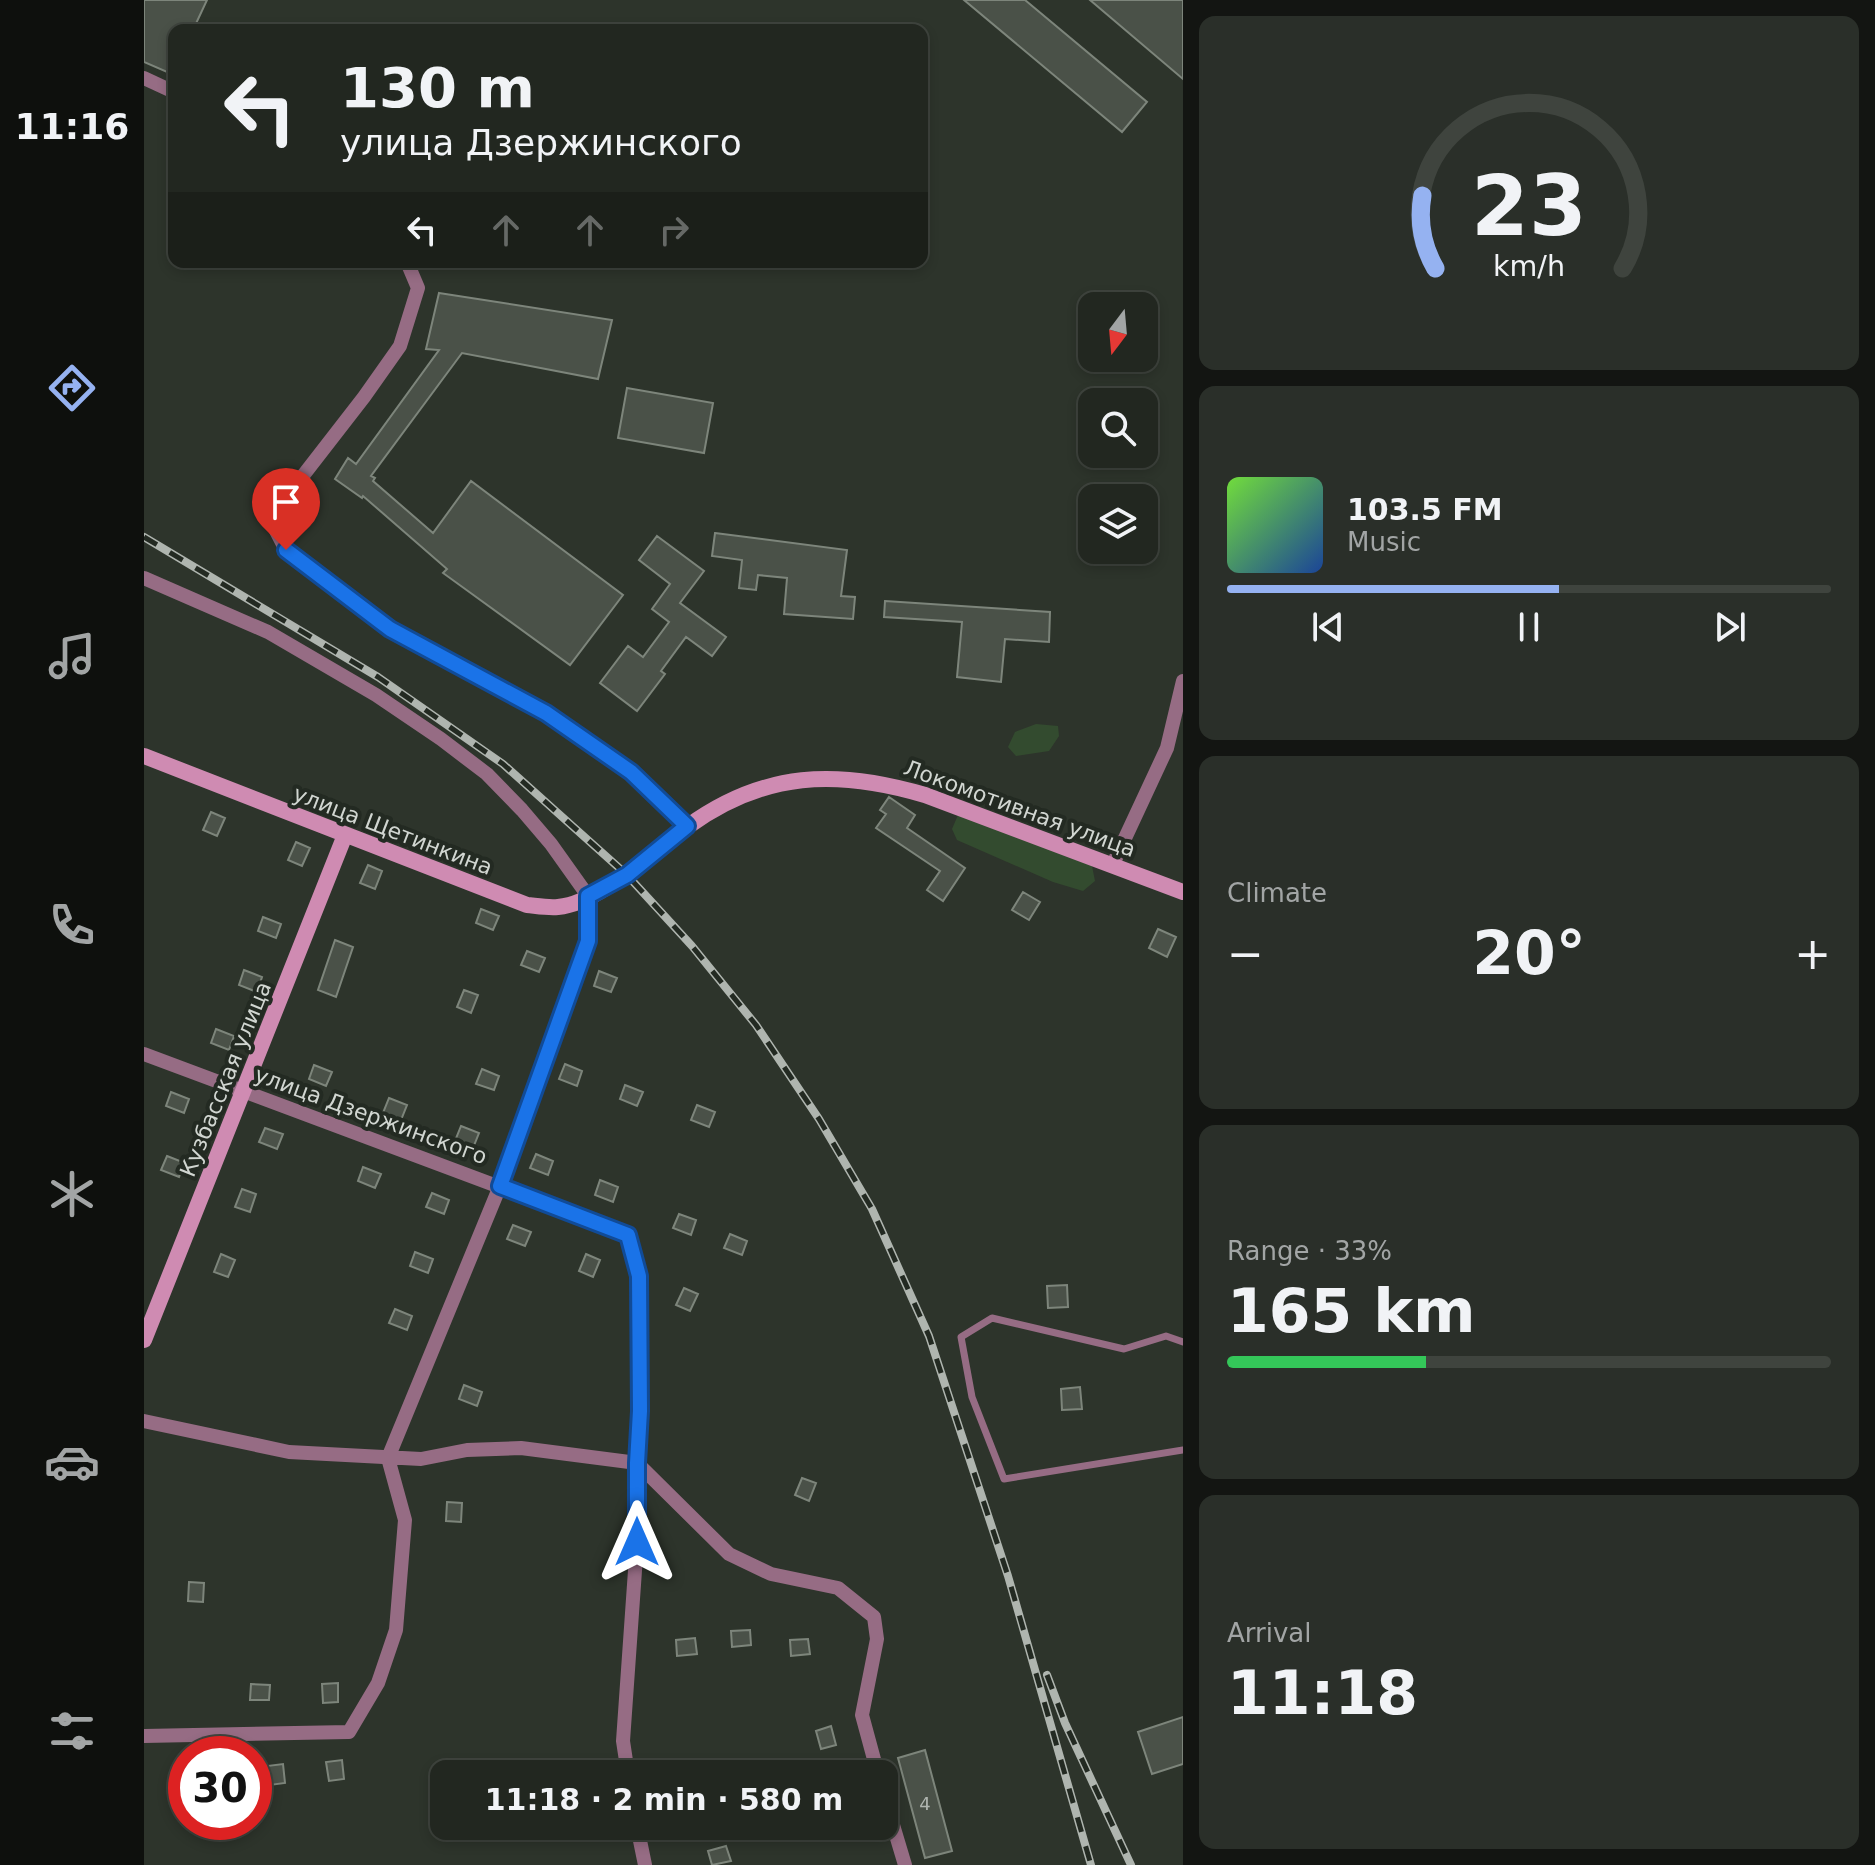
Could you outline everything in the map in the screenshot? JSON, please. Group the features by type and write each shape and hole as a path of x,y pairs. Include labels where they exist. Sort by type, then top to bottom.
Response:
{"street":[{"path":"144,78 168,89"},
{"path":"410,268 418,288 400,346 281,504 274,527 286,550 390,629 546,713 631,772 687,826"},
{"path":"144,578 268,632 376,695 441,739 487,774 522,810 588,896 588,941 500,1186 388,1458 405,1520 396,1630 378,1683 349,1732 144,1736"},
{"path":"1113,864 1167,748 1183,681"},
{"name":"улица Щетинкина","path":"144,756 527,905 559,907 627,875"},
{"name":"Локомотивная улица","path":"627,875 687,826 720,806 778,783 810,778 845,778 886,783 925,795 1183,892"},
{"name":"Кузбасская улица","path":"144,1340 345,835"},
{"name":"улица Дзержинского","path":"144,1054 628,1235 639,1276 640,1411 637,1463"},
{"path":"144,1421 289,1452 421,1459 467,1450 521,1448 637,1463 729,1554 771,1574 838,1588 874,1617 877,1639 862,1715 874,1760"},
{"path":"626,1760 623,1741 637,1542 637,1463"},
{"path":"640,1840 645,1865"},
{"path":"898,1840 905,1865"}],"lane":[{"path":"1183,1342 1166,1336 1124,1349 992,1318 961,1337 972,1397 1004,1479 1183,1450"}],"green space":[{"path":"1036,724 1058,726 1059,736 1049,751 1016,756 1008,747 1015,732"},
{"path":"961,808 1090,856 1095,881 1083,891 1053,882 957,840 952,829"}],"building":[{"path":"144,0 207,0 196,24 168,24 168,72 144,62"},
{"path":"964,0 1025,0 1147,102 1122,132"},
{"path":"1090,0 1183,0 1183,79"},
{"path":"439,293 612,320 598,379 462,353 371,476 433,533 471,481 623,595 570,665 443,573 447,569 363,496 335,479 348,458 356,464 439,350 426,349"},
{"path":"627,388 713,403 704,453 618,438"},
{"path":"715,533 847,550 841,596 855,597 853,619 784,614 787,578 758,575 756,590 739,588 742,560 712,556"},
{"path":"657,536 704,571 680,603 726,637 712,656 686,637 661,671 665,674 637,711 600,683 628,646 643,657 669,622 652,609 670,584 639,560"},
{"path":"885,601 1050,612 1049,642 1005,639 1001,682 957,677 962,622 884,617"},
{"path":"889,797 915,815 907,828 965,868 943,901 927,890 940,871 876,828 886,814 880,810"},
{"path":"211,812 225,818 217,836 203,830"},
{"path":"296,842 310,848 302,866 288,860"},
{"path":"368,865 382,871 375,889 360,883"},
{"path":"1023,892 1040,902 1029,920 1012,910"},
{"path":"481,909 499,916 493,930 476,923"},
{"path":"263,917 281,924 276,938 258,931"},
{"path":"1158,929 1176,937 1167,957 1149,948"},
{"path":"335,940 353,947 336,997 318,990"},
{"path":"527,951 545,958 539,972 521,965"},
{"path":"244,970 262,977 257,992 239,985"},
{"path":"599,971 617,978 611,992 594,986"},
{"path":"464,990 478,995 471,1013 457,1007"},
{"path":"216,1029 234,1036 229,1050 211,1043"},
{"path":"565,1064 582,1071 577,1086 559,1079"},
{"path":"314,1065 332,1072 326,1086 309,1079"},
{"path":"482,1069 499,1076 494,1090 476,1084"},
{"path":"625,1085 643,1092 637,1106 620,1099"},
{"path":"171,1092 189,1099 184,1113 166,1106"},
{"path":"389,1098 407,1105 401,1120 383,1113"},
{"path":"697,1105 715,1112 709,1127 691,1120"},
{"path":"461,1126 479,1133 473,1148 455,1141"},
{"path":"265,1128 283,1134 277,1149 259,1142"},
{"path":"536,1154 553,1161 548,1175 530,1168"},
{"path":"167,1156 185,1163 179,1177 161,1170"},
{"path":"363,1167 381,1174 375,1188 358,1181"},
{"path":"600,1180 618,1187 613,1202 595,1195"},
{"path":"242,1189 256,1194 250,1212 235,1207"},
{"path":"432,1193 449,1200 444,1214 426,1207"},
{"path":"679,1214 696,1220 691,1235 673,1228"},
{"path":"513,1225 531,1232 525,1246 507,1239"},
{"path":"730,1234 747,1241 742,1255 724,1248"},
{"path":"415,1252 433,1259 428,1273 410,1266"},
{"path":"221,1254 235,1260 228,1277 214,1272"},
{"path":"586,1254 600,1260 593,1277 579,1271"},
{"path":"1067,1285 1068,1307 1048,1308 1047,1286"},
{"path":"684,1288 698,1294 690,1311 676,1305"},
{"path":"395,1309 412,1316 407,1330 389,1323"},
{"path":"464,1385 482,1392 477,1406 459,1399"},
{"path":"1080,1387 1082,1409 1062,1410 1061,1389"},
{"path":"802,1478 816,1483 809,1501 795,1495"},
{"path":"447,1502 462,1503 461,1522 446,1521"},
{"path":"189,1582 204,1583 203,1602 188,1601"},
{"path":"750,1630 751,1645 732,1647 731,1631"},
{"path":"695,1638 697,1654 677,1656 676,1640"},
{"path":"808,1639 810,1654 791,1656 790,1640"},
{"path":"338,1683 338,1702 323,1703 322,1684"},
{"path":"251,1684 270,1685 269,1700 250,1700"},
{"path":"1183,1717 1183,1764 1152,1774 1138,1732"},
{"path":"831,1726 836,1745 821,1749 816,1731"},
{"path":"925,1750 952,1851 925,1858 898,1758"},
{"path":"342,1760 344,1779 329,1781 326,1762"},
{"path":"283,1764 285,1783 272,1785 272,1765"},
{"path":"726,1846 731,1861 712,1865 708,1851"}],"railway":[{"path":"144,537 378,677 503,764 627,875 692,946 756,1025 819,1119 872,1209 929,1336 1008,1576 1091,1865"},
{"path":"1047,1675 1065,1723 1131,1865"}],"route":[{"path":"286,550 390,629 546,713 631,772 687,826 627,875 588,896 588,941 500,1186 628,1235 639,1276 637,1542"}]}
